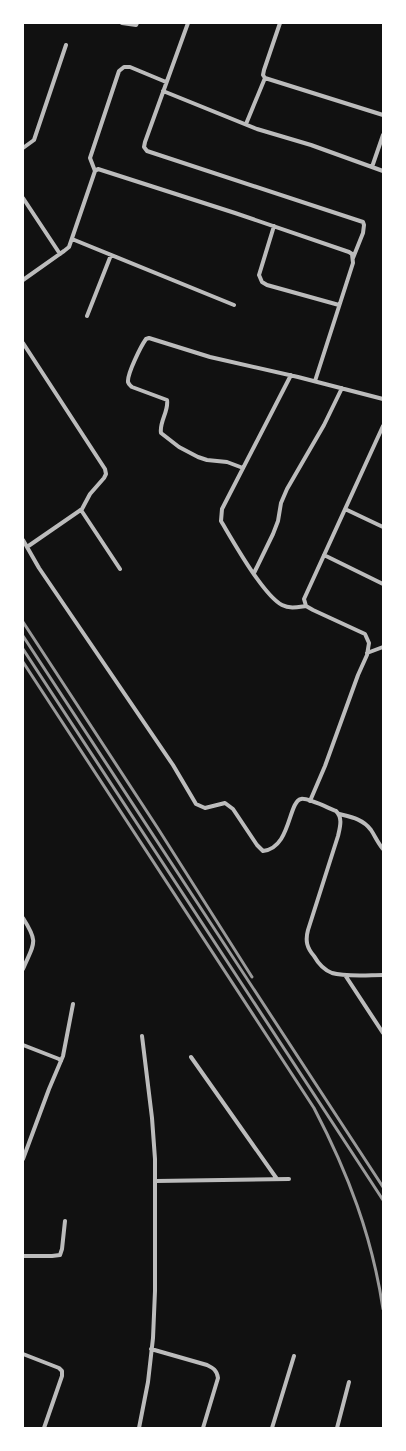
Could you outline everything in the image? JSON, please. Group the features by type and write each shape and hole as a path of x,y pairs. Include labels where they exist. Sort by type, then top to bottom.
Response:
{"street":[{"path":"122,23 136,25 137,23"},
{"path":"188,23 145,142 144,147 147,151 362,222 364,225 363,233 353,258 353,263 315,381"},
{"path":"246,124 265,78 263,75 264,70 280,23"},
{"path":"23,148 34,140 38,131 66,45"},
{"path":"23,280 69,247 95,171 90,158 120,71 124,67 130,67 166,82"},
{"path":"265,78 383,115"},
{"path":"163,91 246,124 383,171"},
{"path":"372,167 383,134"},
{"path":"95,171 98,169 103,170 274,226 349,252 353,258"},
{"path":"23,198 60,254"},
{"path":"274,226 260,275 262,282 267,285 339,305"},
{"path":"72,239 234,305"},
{"path":"87,316 111,255"},
{"path":"243,468 227,462 207,460 198,457 162,436 160,428 167,406 167,400 132,387 128,382 132,366 146,339 149,338 210,357 291,375 383,399"},
{"path":"23,343 105,469 106,474 90,494 81,510 27,546"},
{"path":"291,375 222,509 221,521 270,596 290,608 306,606 365,634 368,643 367,653 325,766 310,801"},
{"path":"254,573 273,534 278,521 281,503 287,490 324,425 342,388"},
{"path":"306,606 304,599 383,426"},
{"path":"345,509 383,527"},
{"path":"81,510 120,570"},
{"path":"23,540 72,618 173,765 196,804 205,808 222,803 229,805 257,845 263,851 272,847 283,836 298,801 303,798 336,811 339,814 356,818 366,824 383,849"},
{"path":"324,555 383,584"},
{"path":"367,653 383,647"},
{"path":"339,814 341,824 338,836 308,930 306,941 311,953 319,964 332,973 345,975 383,976"},
{"path":"23,918 33,933 34,939 23,969"},
{"path":"345,975 383,1033"},
{"path":"23,1159 65,1048 73,1004"},
{"path":"377,1024 383,1026"},
{"path":"139,1428 148,1382 155,1291 156,1181 152,1118 142,1036"},
{"path":"23,1045 59,1059 60,1061"},
{"path":"191,1058 277,1179"},
{"path":"156,1181 289,1179"},
{"path":"23,1256 52,1256 60,1254 62,1250 65,1221"},
{"path":"151,1349 207,1365 214,1368 217,1372 218,1378 203,1428"},
{"path":"23,1354 59,1368 62,1371 62,1376 44,1428"},
{"path":"272,1428 294,1356"},
{"path":"337,1428 349,1382"}],"railway":[{"path":"23,622 157,827 252,977"},
{"path":"23,636 383,1187"},
{"path":"23,649 383,1200"},
{"path":"23,662 314,1108 338,1157 357,1206 372,1256 383,1309"}]}
